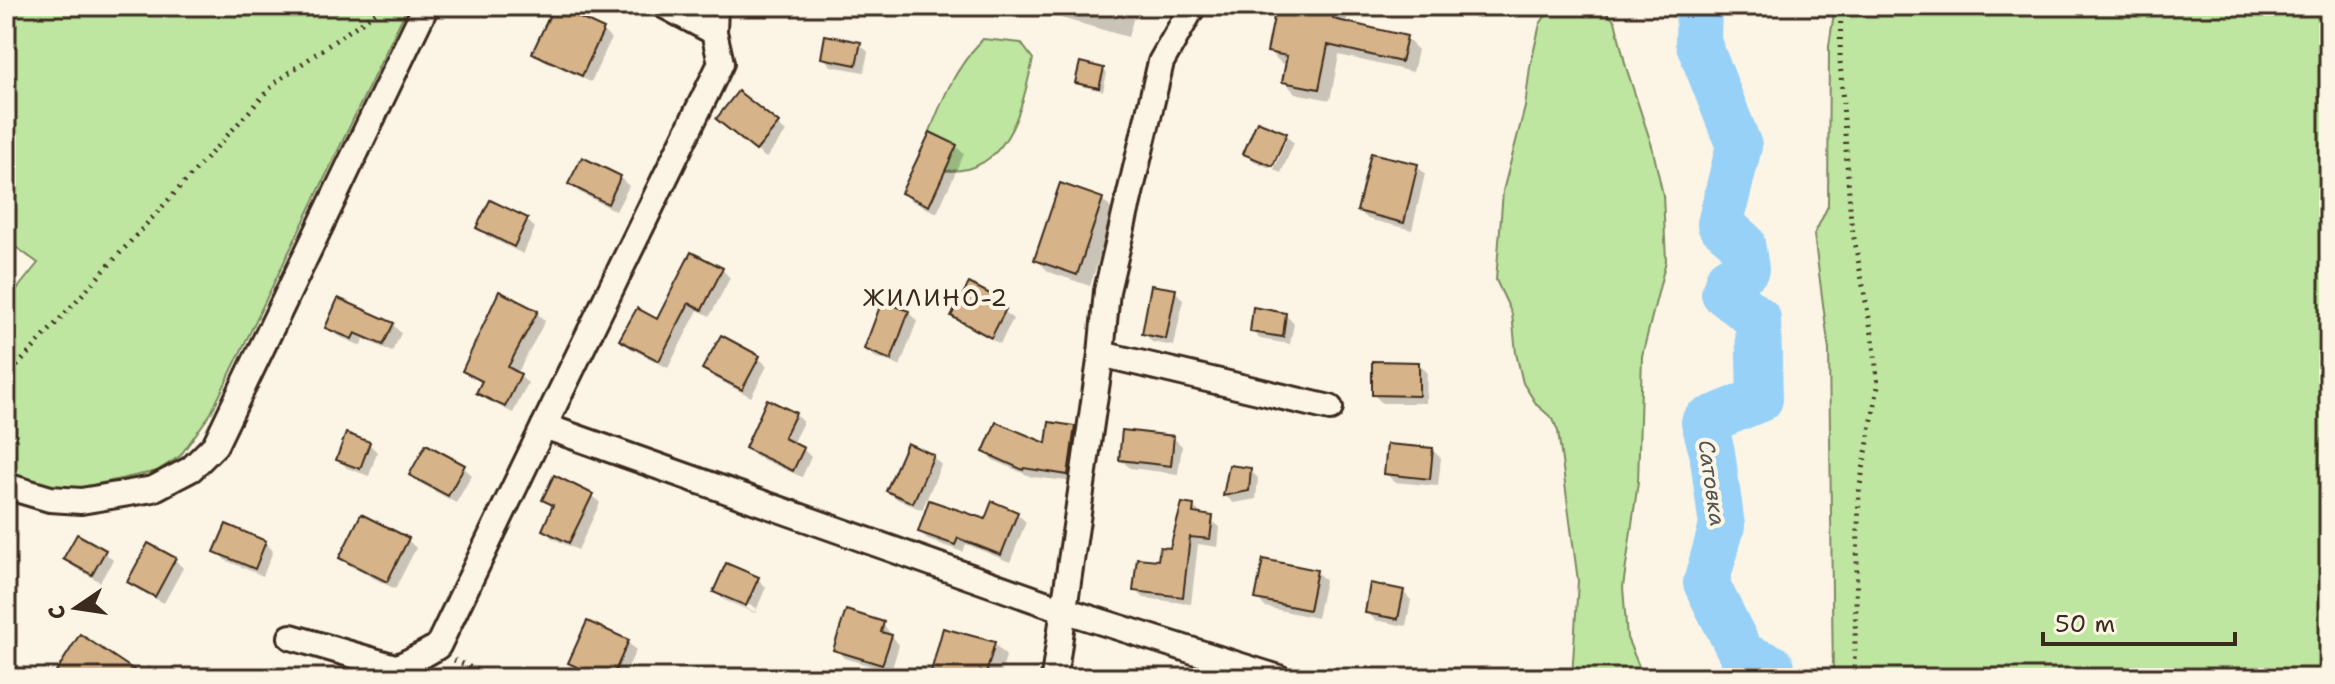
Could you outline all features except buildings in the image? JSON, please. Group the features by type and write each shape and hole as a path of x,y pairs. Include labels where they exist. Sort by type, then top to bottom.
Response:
{"street":[{"path":"6,486 50,499 81,501 153,489 191,469 215,445 426,6"},
{"path":"665,6 714,32"},
{"path":"291,637 388,672 438,646 721,63 714,32 715,6"},
{"path":"1054,678 1101,354 1107,291 1161,62 1193,6"},
{"path":"1101,354 1330,408"},
{"path":"544,426 1064,610 1279,678"}],"path":[{"path":"6,378 277,81 385,6"},
{"path":"1841,6 1840,60 1851,222 1874,345 1878,387 1859,491 1854,678"},
{"path":"432,650 494,678"}],"green space":[{"path":"6,6 408,6 211,413 180,456 157,471 65,491 6,474 6,303 38,263 6,240"},
{"path":"1552,6 1599,6 1615,21 1626,67 1652,146 1663,195 1666,261 1642,356 1638,482 1623,587 1627,638 1644,678 1572,678 1578,581 1558,431 1553,419 1537,405 1523,383 1512,314 1496,280 1503,191 1525,107 1540,24"},
{"path":"1835,6 2329,6 2329,678 1833,678 1829,350 1814,235 1828,206 1829,46"},
{"path":"983,39 1021,43 1033,59 1023,99 1008,137 996,152 981,163 963,170 940,170 927,139 956,74"}],"waterway":[{"name":"Сатовка","path":"1699,6 1698,42 1739,146 1720,224 1742,243 1746,269 1728,280 1724,293 1758,319 1760,399 1704,422 1712,452 1722,526 1706,583 1742,655 1772,667 1768,678"}],"district":[{"name":"ЖИЛИНО-2","path":"936,298"}]}
